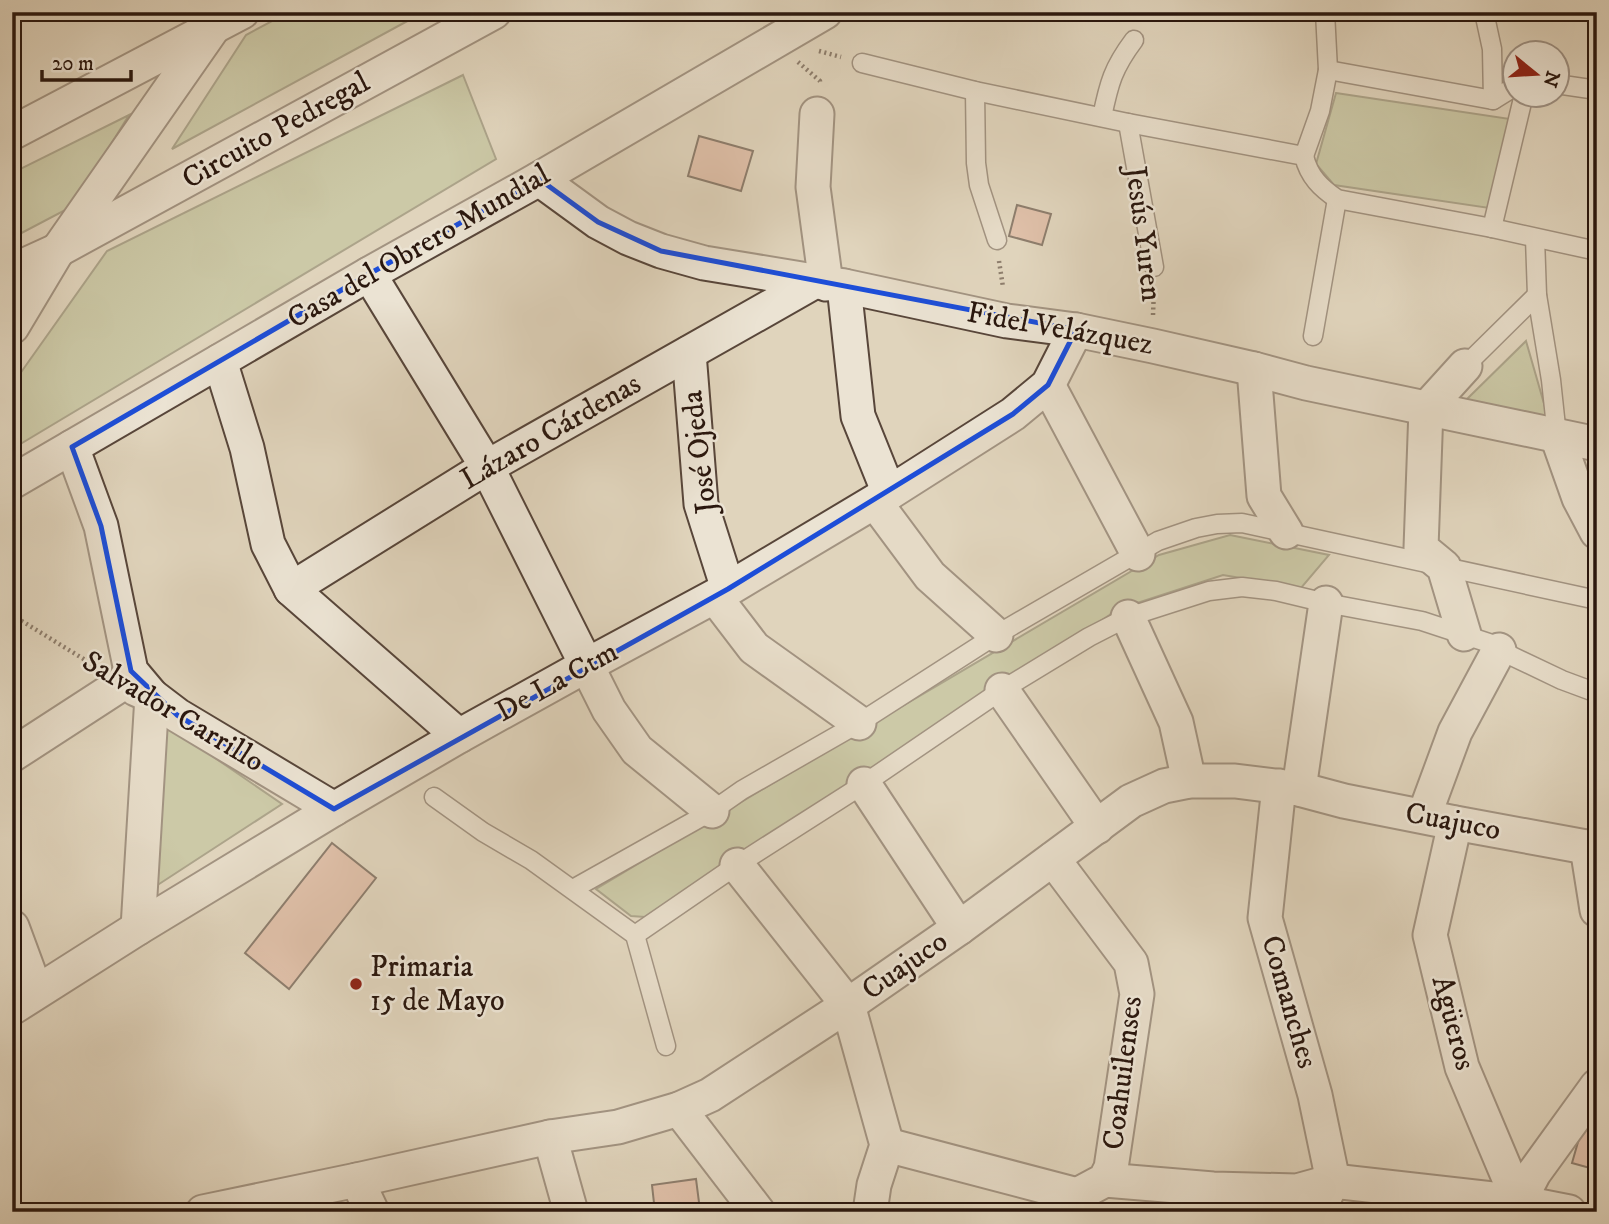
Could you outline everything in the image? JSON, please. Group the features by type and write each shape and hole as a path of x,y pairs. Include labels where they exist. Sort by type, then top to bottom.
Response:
{"street":[{"name":"Circuito Pedregal","path":"12,271 58,250 494,12"},
{"name":"Casa del Obrero Mundial","path":"12,482 825,12"},
{"path":"12,327 58,250 228,19"},
{"path":"12,133 228,19"},
{"path":"817,114 813,187 828,284 858,416 882,498 930,576 996,635"},
{"name":"Fidel Velázquez","path":"539,179 598,222 628,238 705,264 828,284 1007,321 1076,330 1306,383 1597,444"},
{"path":"369,274 487,467 609,710 637,750 712,811"},
{"name":"Lázaro Cárdenas","path":"291,589 487,467 689,353 828,284"},
{"name":"De La Ctm","path":"24,1000 138,928 459,736 722,593 882,498 1013,414 1048,385 1076,330"},
{"name":"José Ojeda","path":"689,353 701,504 722,593 754,648 859,723"},
{"path":"220,361 247,448 268,544 291,589 459,736"},
{"path":"1464,634 1444,567 1421,548 1426,409 1465,366"},
{"path":"1254,369 1264,496 1286,532"},
{"path":"1048,385 1138,554"},
{"path":"1557,436 1579,499 1597,532"},
{"path":"72,447 101,526 135,683 138,928"},
{"name":"Comanches","path":"1326,603 1265,918 1315,1095 1332,1181"},
{"path":"1128,617 1176,722 1189,781"},
{"name":"Agüeros","path":"1499,650 1455,732 1440,820 1430,935 1462,1067 1516,1208"},
{"path":"12,755 135,683"},
{"name":"Salvador Carrillo","path":"135,683 177,716 334,810"},
{"path":"1002,690 1097,827"},
{"name":"Cuajuco","path":"203,1212 356,1196 550,1137 618,1127 679,1109 710,1095 848,1005 959,928 1131,801 1164,786 1189,781 1235,781 1289,788 1592,848"},
{"path":"864,784 959,928"},
{"path":"1592,848 1597,911"},
{"name":"Coahuilenses","path":"1052,859 1131,963 1137,994 1111,1168 1086,1196"},
{"path":"737,865 848,1005 887,1145 874,1185 870,1212"},
{"path":"12,927 24,1000"},
{"path":"1516,1208 1534,1173 1597,1086"},
{"path":"679,1109 758,1212"},
{"path":"550,1137 571,1212"},
{"path":"887,1145 1086,1196 1213,1189 1297,1191 1332,1181 1516,1208 1569,1212"},
{"path":"1317,1212 1332,1181"},
{"path":"356,1196 372,1212"}],"lane":[{"path":"1325,12 1328,69 1320,111 1304,156 1306,167 1322,188 1337,199 1597,251"},
{"path":"1484,12 1492,49 1493,100"},
{"path":"1102,117 1110,82 1119,60 1134,40"},
{"path":"862,63 1128,124 1304,156"},
{"path":"1328,69 1493,100 1500,96"},
{"path":"1570,86 1597,90"},
{"path":"975,90 979,185 997,240"},
{"path":"1492,228 1521,108"},
{"name":"Jesús Yuren","path":"1128,124 1154,267"},
{"path":"1313,336 1337,199"},
{"path":"1535,238 1537,295 1557,436"},
{"path":"1465,366 1537,295"},
{"path":"573,889 712,811 742,790 859,723 996,635 1158,541 1196,528 1242,523 1597,600"},
{"path":"635,935 1002,690 1089,636 1128,617 1209,591 1242,587 1276,591 1422,621 1494,645 1499,650 1562,680 1597,693"},
{"path":"434,797 483,832 531,860 635,935 666,1046"}],"path":[{"path":"997,240 1007,321"},
{"name":"Jesús Yuren","path":"1153,346 1154,267"},
{"name":"Salvador Carrillo","path":"12,614 135,683"}],"highlighted area":[{"path":"539,179 598,222 661,251 1076,330 1048,385 1013,414 728,589 334,809 177,715 131,671 101,526 72,447 369,274"}],"green space":[{"path":"289,12 424,12 172,149 246,35"},
{"path":"463,75 496,159 22,443 12,442 12,385 107,251"},
{"path":"1336,93 1510,119 1489,208 1334,185 1316,164"},
{"path":"129,115 73,206 12,238 12,173"},
{"path":"1526,341 1549,421 1464,402"},
{"path":"1230,535 1329,555 1301,588 1223,575 1119,609 645,917 631,916 596,889 1159,555"},
{"path":"173,729 282,804 153,888 152,731"}],"building":[{"path":"699,136 753,151 741,191 688,176"},
{"path":"1017,205 1051,214 1042,245 1009,236"},
{"path":"332,843 376,878 289,989 245,953"},
{"path":"1582,1128 1597,1132 1597,1170 1572,1163"},
{"path":"696,1179 700,1210 655,1212 652,1185"}],"place":[{"name":"Primaria 15 de Mayo","path":"356,984"}]}
